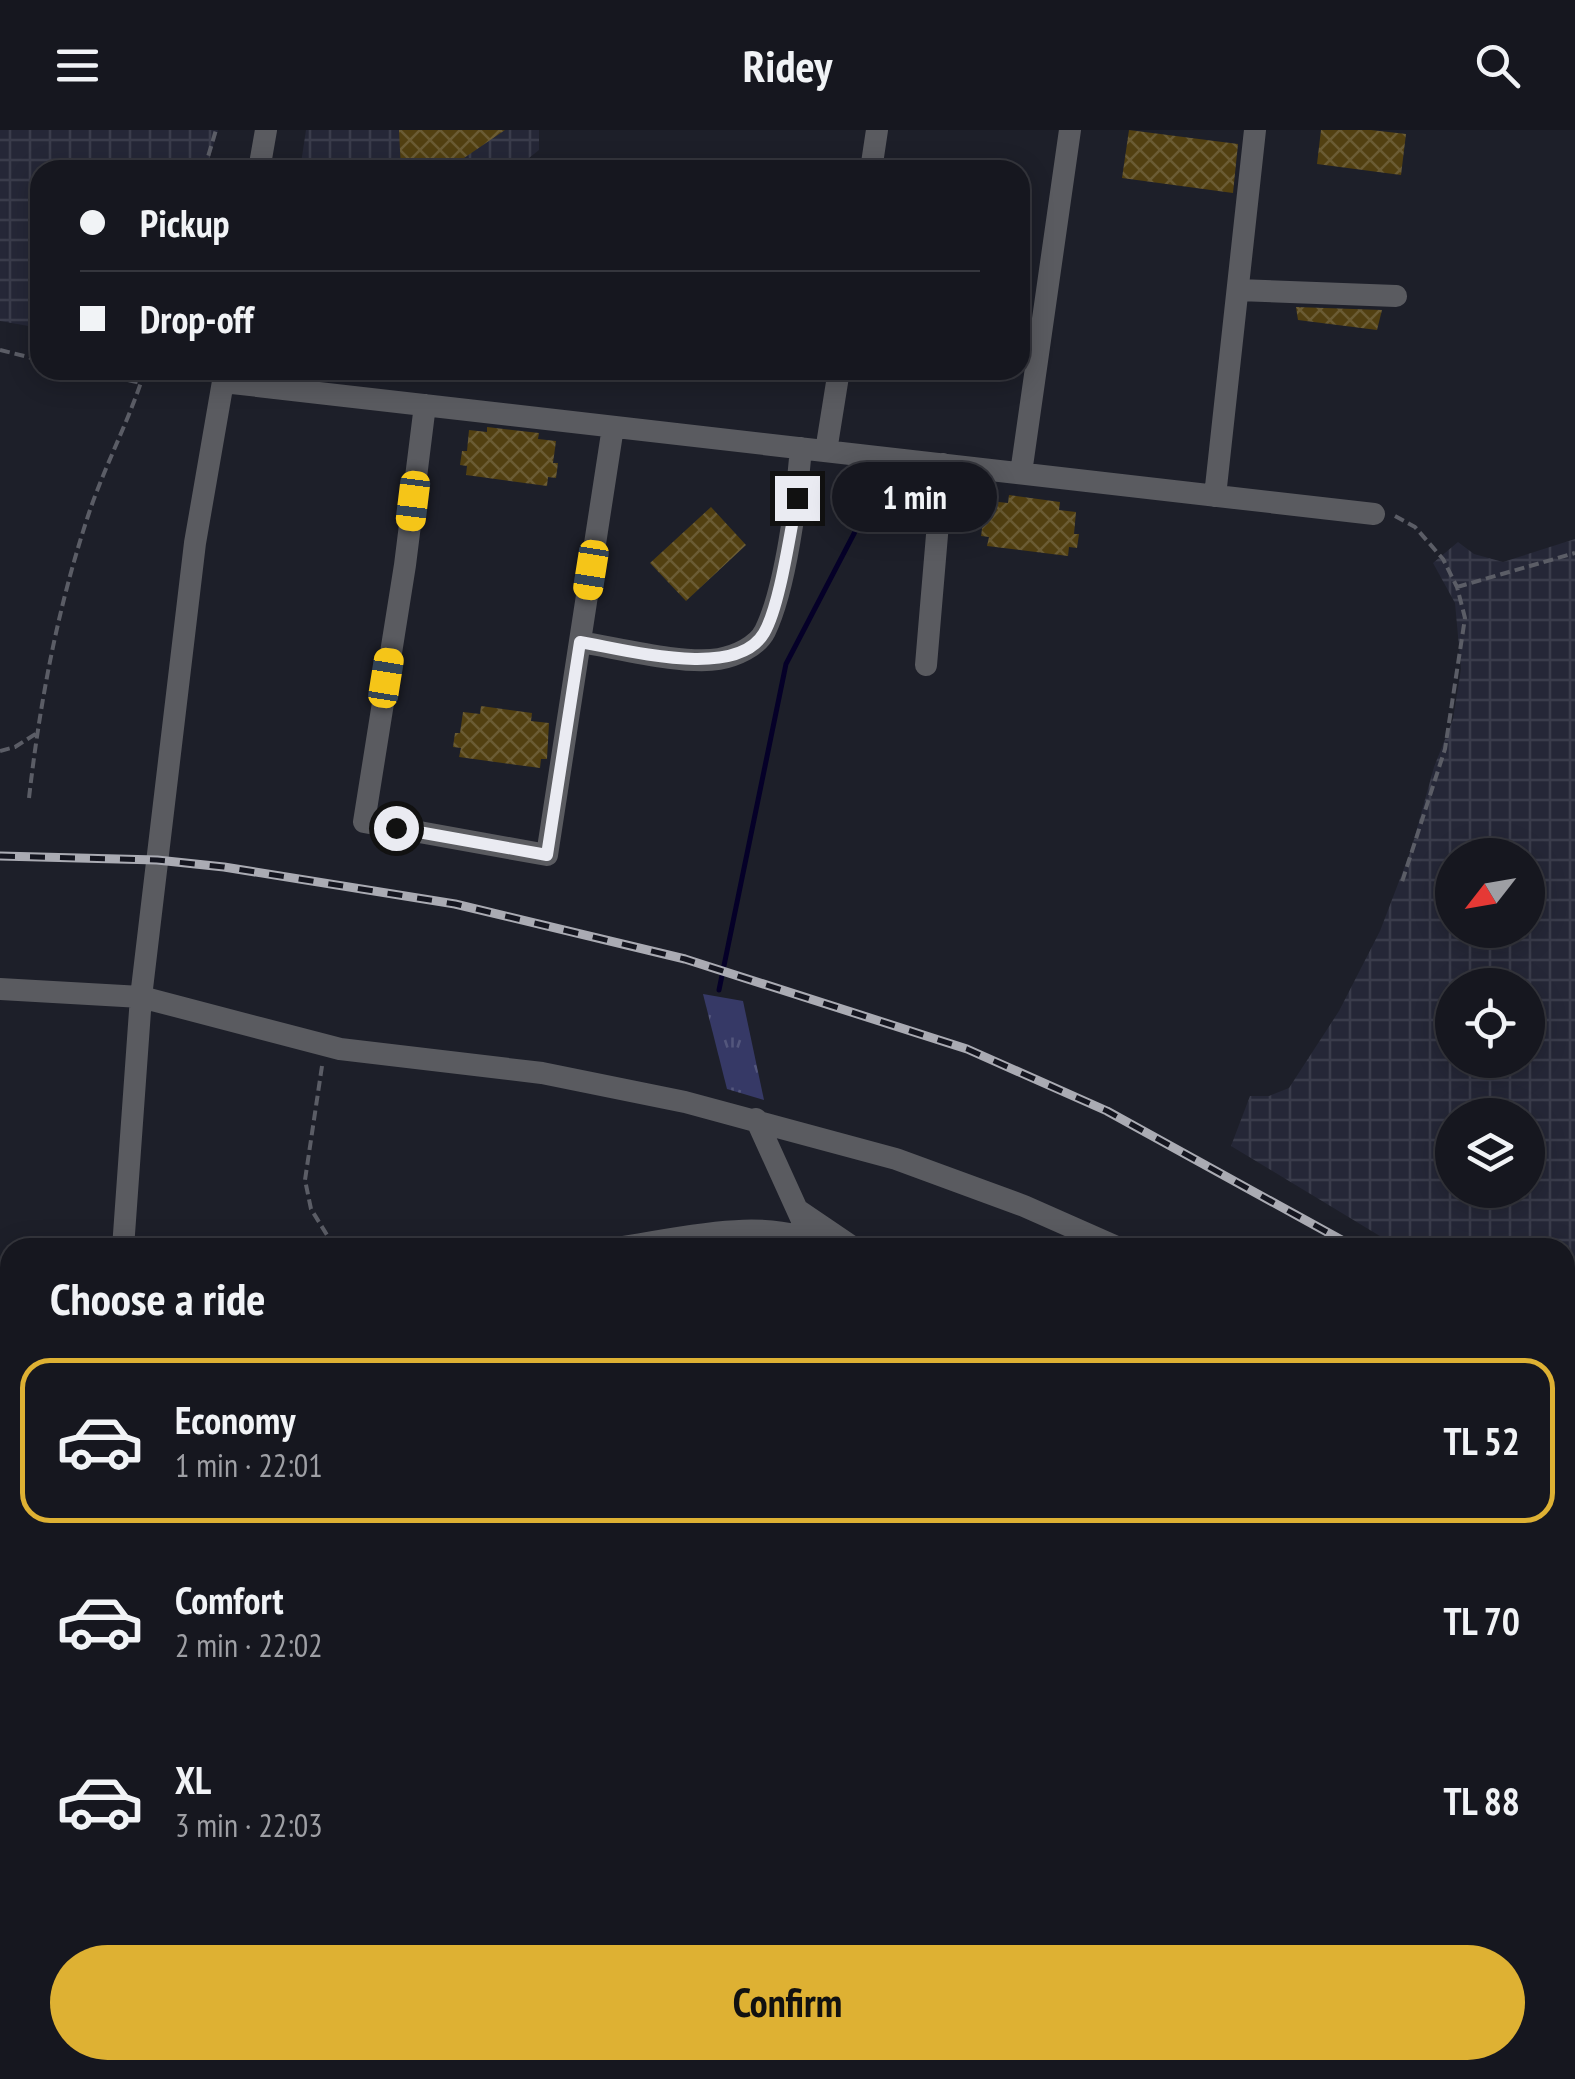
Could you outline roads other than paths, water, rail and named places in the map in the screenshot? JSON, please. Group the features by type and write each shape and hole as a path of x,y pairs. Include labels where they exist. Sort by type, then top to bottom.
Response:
{"street":[{"path":"261,160 266,130"},
{"path":"872,160 877,130"},
{"path":"1021,474 1070,130"},
{"path":"1215,496 1255,130"},
{"path":"1238,290 1396,296"},
{"path":"124,1238 140,997 196,543 223,380"},
{"path":"252,380 425,405 1374,514"},
{"path":"826,451 837,380"},
{"path":"425,405 364,822 547,855 613,427"},
{"path":"580,642 709,660 736,654 756,642 764,634 778,588 797,498 802,448"},
{"path":"926,665 943,464"},
{"path":"0,989 140,997 325,1045 542,1073 756,1119 965,1183 1095,1238"},
{"path":"756,1119 814,1238"},
{"path":"798,1210 839,1238"},
{"path":"685,1238 748,1229 792,1238"}],"waterway":[{"path":"719,990 786,664 871,501"}],"railway":[{"path":"0,856 157,860 224,867 455,904 685,959 967,1049 1107,1111 1338,1238"}]}
